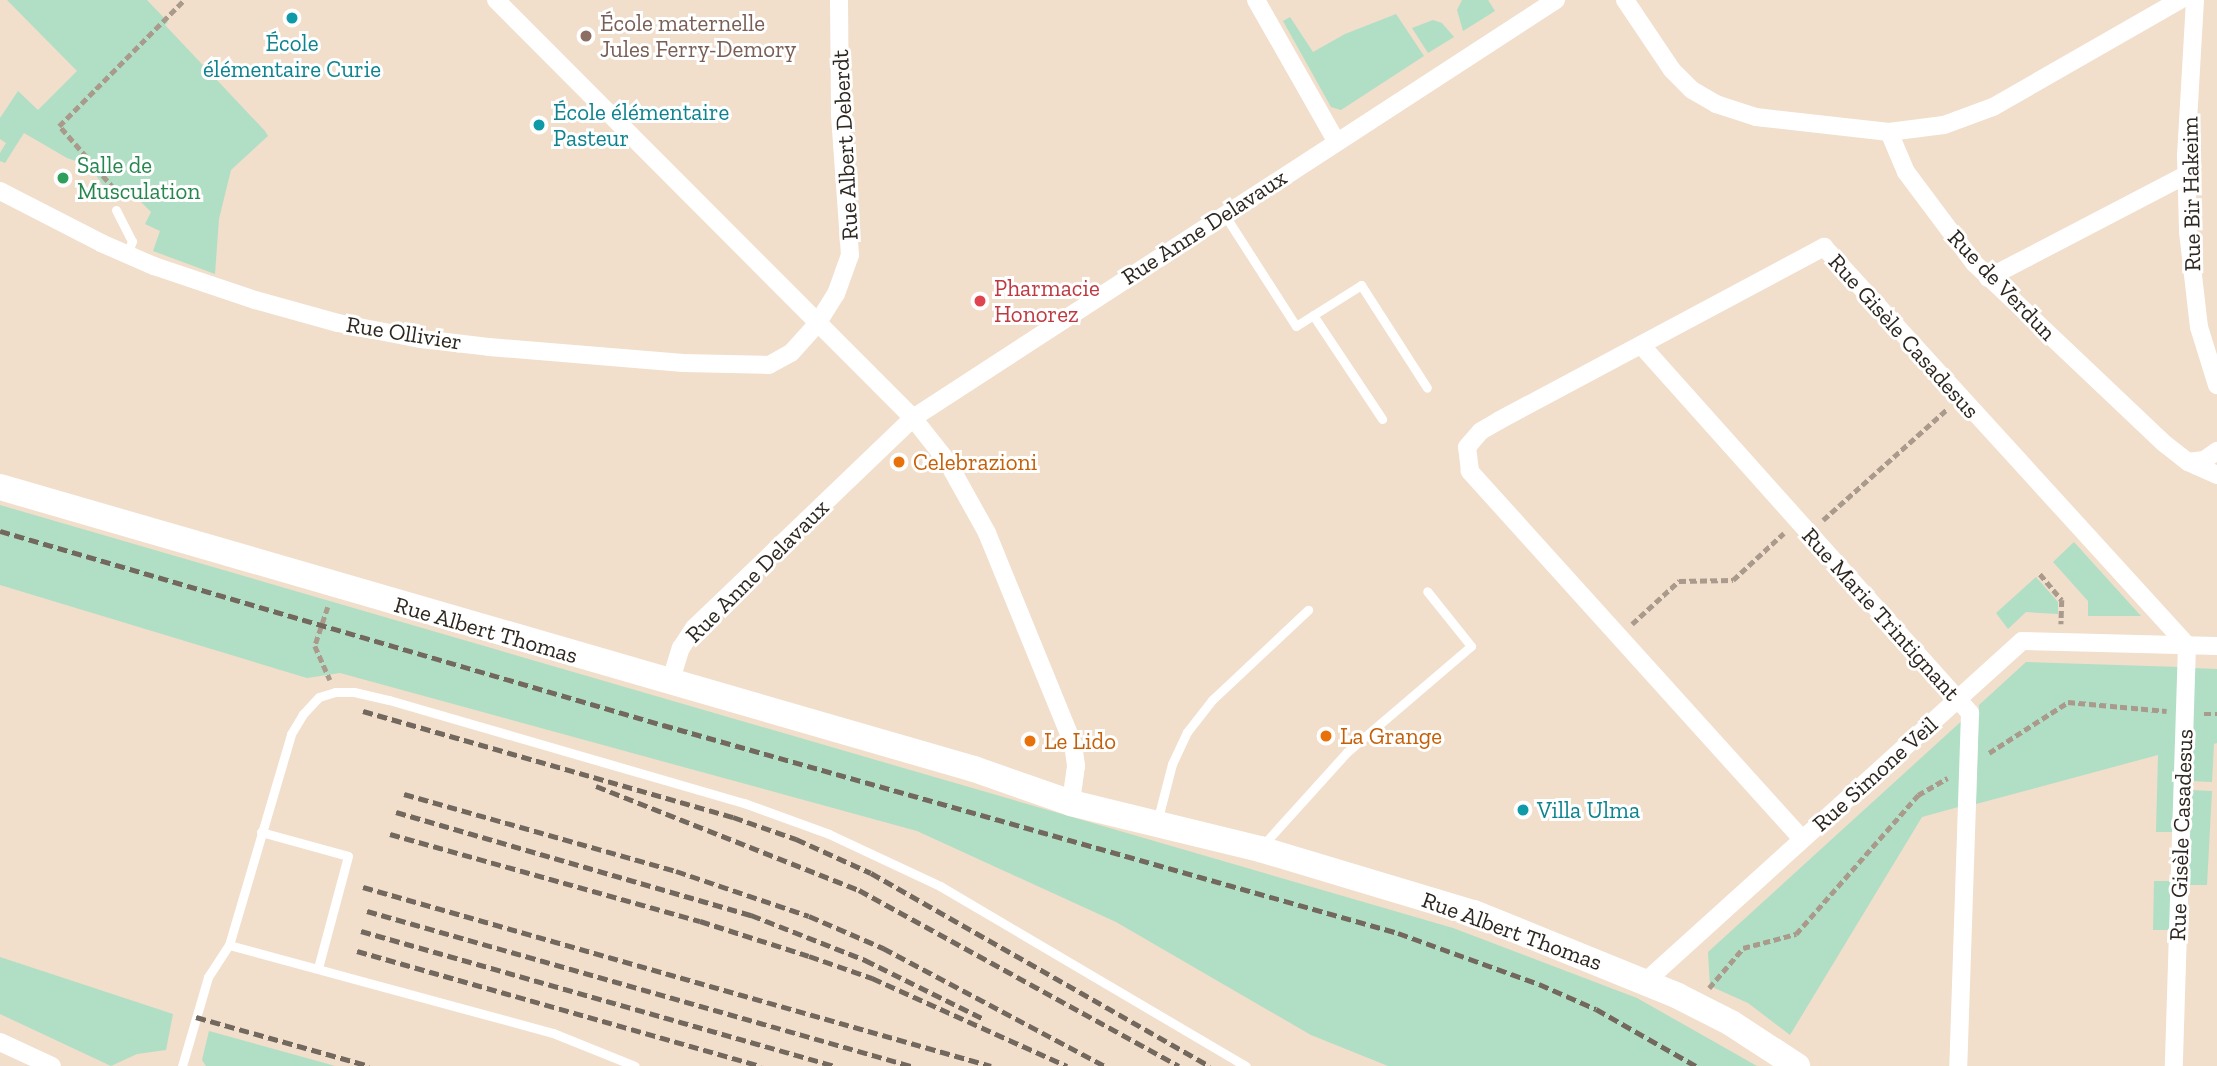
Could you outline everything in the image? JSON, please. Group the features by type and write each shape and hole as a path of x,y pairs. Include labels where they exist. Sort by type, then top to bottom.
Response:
{"street":[{"path":"496,0 817,324 914,418 947,461 987,533 1073,744 1076,766 1073,794"},
{"name":"Rue Albert Deberdt","path":"817,324 836,294 850,255 841,138 839,0"},
{"path":"1256,0 1336,141"},
{"name":"Rue Anne Delavaux","path":"670,683 681,648 694,628 914,418 1556,0"},
{"path":"1625,0 1671,70 1692,90 1716,104 1756,117 1854,131 1889,132 1944,125 1993,107 2180,0"},
{"name":"Rue Bir Hakeim","path":"2195,0 2186,175 2188,232 2203,346 2217,385"},
{"name":"Rue de Verdun","path":"1889,132 1898,158 1916,188 1957,244 1988,278 2188,462 2217,475"},
{"path":"1988,278 2186,175"},
{"name":"Rue Ollivier","path":"0,191 127,255 210,286 308,315 396,335 489,347 759,367 791,354 817,324"},
{"name":"Rue Gisèle Casadesus","path":"1802,839 1470,471 1467,447 1481,431 1498,421 1824,247 2187,646 2174,1066"},
{"name":"Rue Marie Trintignant","path":"1641,345 1970,713 1958,1066"},
{"path":"2188,462 2204,460 2217,451"},
{"name":"Rue Albert Thomas","path":"0,487 670,683 974,769 1073,794 1210,837 1260,849 1474,913 1695,1004 1740,1028 1797,1066"},
{"name":"Rue Simone Veil","path":"1645,982 2022,641 2217,646"},
{"path":"0,1042 52,1066"}],"lane":[{"path":"116,210 132,241 127,255"},
{"path":"1224,214 1296,326 1361,285 1427,388"},
{"path":"1313,315 1382,419"},
{"path":"1260,849 1346,752 1471,646 1427,591"},
{"path":"1158,821 1172,764 1187,732 1212,700 1308,610"},
{"path":"182,1066 208,977 229,945 291,734 303,714 319,697 335,692 354,692 744,803 829,834 940,886 1246,1066"},
{"path":"261,832 348,856 318,968"},
{"path":"229,945 553,1033 635,1066"}],"path":[{"path":"116,210 121,197 59,127 184,0"},
{"path":"1619,636 1679,581 1733,580 1960,397"},
{"path":"2040,573 2062,600 2061,643"},
{"path":"335,692 315,646 337,586"},
{"path":"1695,1004 1743,948 1796,934 1918,795 2068,702 2217,714"}],"green space":[{"path":"7,0 147,0 168,22 165,25 265,131 268,136 231,170 219,219 215,274 153,251 160,231 145,224 151,212 130,191 116,198 109,188 105,189 90,166 67,158 24,133 5,163 0,161 0,153 6,143 0,139 0,118 18,91 38,110 77,71"},
{"path":"1462,0 1488,0 1495,11 1463,31 1457,10"},
{"path":"1396,14 1424,56 1341,110 1331,107 1283,21 1290,17 1313,52 1345,34"},
{"path":"1433,20 1442,23 1454,37 1428,53 1412,28"},
{"path":"0,505 1453,928 1637,998 1757,1066 1388,1066 1311,1035 1116,922 917,831 340,673 307,678 0,585"},
{"path":"2074,542 2141,616 2088,616 2088,601 2053,562"},
{"path":"2036,577 2058,602 2058,614 2026,612 2008,629 1996,613"},
{"path":"2026,662 2180,667 2175,832 2156,832 2158,755 1976,804 1979,705"},
{"path":"2193,668 2217,669 2217,743 2214,744 2212,782 2190,781"},
{"path":"1966,717 1962,806 1922,817 1790,1035 1748,1003 1710,986 1708,952"},
{"path":"2190,790 2212,791 2207,885 2186,885"},
{"path":"2154,881 2173,881 2171,930 2153,930"},
{"path":"0,957 173,1014 166,1050 137,1054 111,1066 0,1014"},
{"path":"209,1031 335,1066 206,1066 202,1060"}],"railway":[{"path":"0,531 663,725 1398,933 1539,984 1596,1009 1696,1066"},
{"path":"363,711 733,817 796,839 871,873 1210,1066"},
{"path":"596,786 859,890 1179,1066"},
{"path":"404,794 676,871 809,916 883,948 1105,1066"},
{"path":"396,812 751,915 865,960 982,1018"},
{"path":"390,834 700,921 809,956 872,978 1067,1066"},
{"path":"363,887 991,1066"},
{"path":"367,911 911,1066"},
{"path":"361,931 835,1066"},
{"path":"357,951 761,1066"},
{"path":"196,1017 369,1066"}],"place":[{"name":"École élémentaire Curie","path":"292,18"},
{"name":"École maternelle Jules Ferry-Demory","path":"586,36"},
{"name":"École élémentaire Pasteur","path":"539,125"},
{"name":"Salle de Musculation","path":"63,178"},
{"name":"Pharmacie Honorez","path":"980,301"},
{"name":"Celebrazioni","path":"899,462"},
{"name":"La Grange","path":"1326,736"},
{"name":"Le Lido","path":"1030,741"},
{"name":"Villa Ulma","path":"1523,810"}]}
